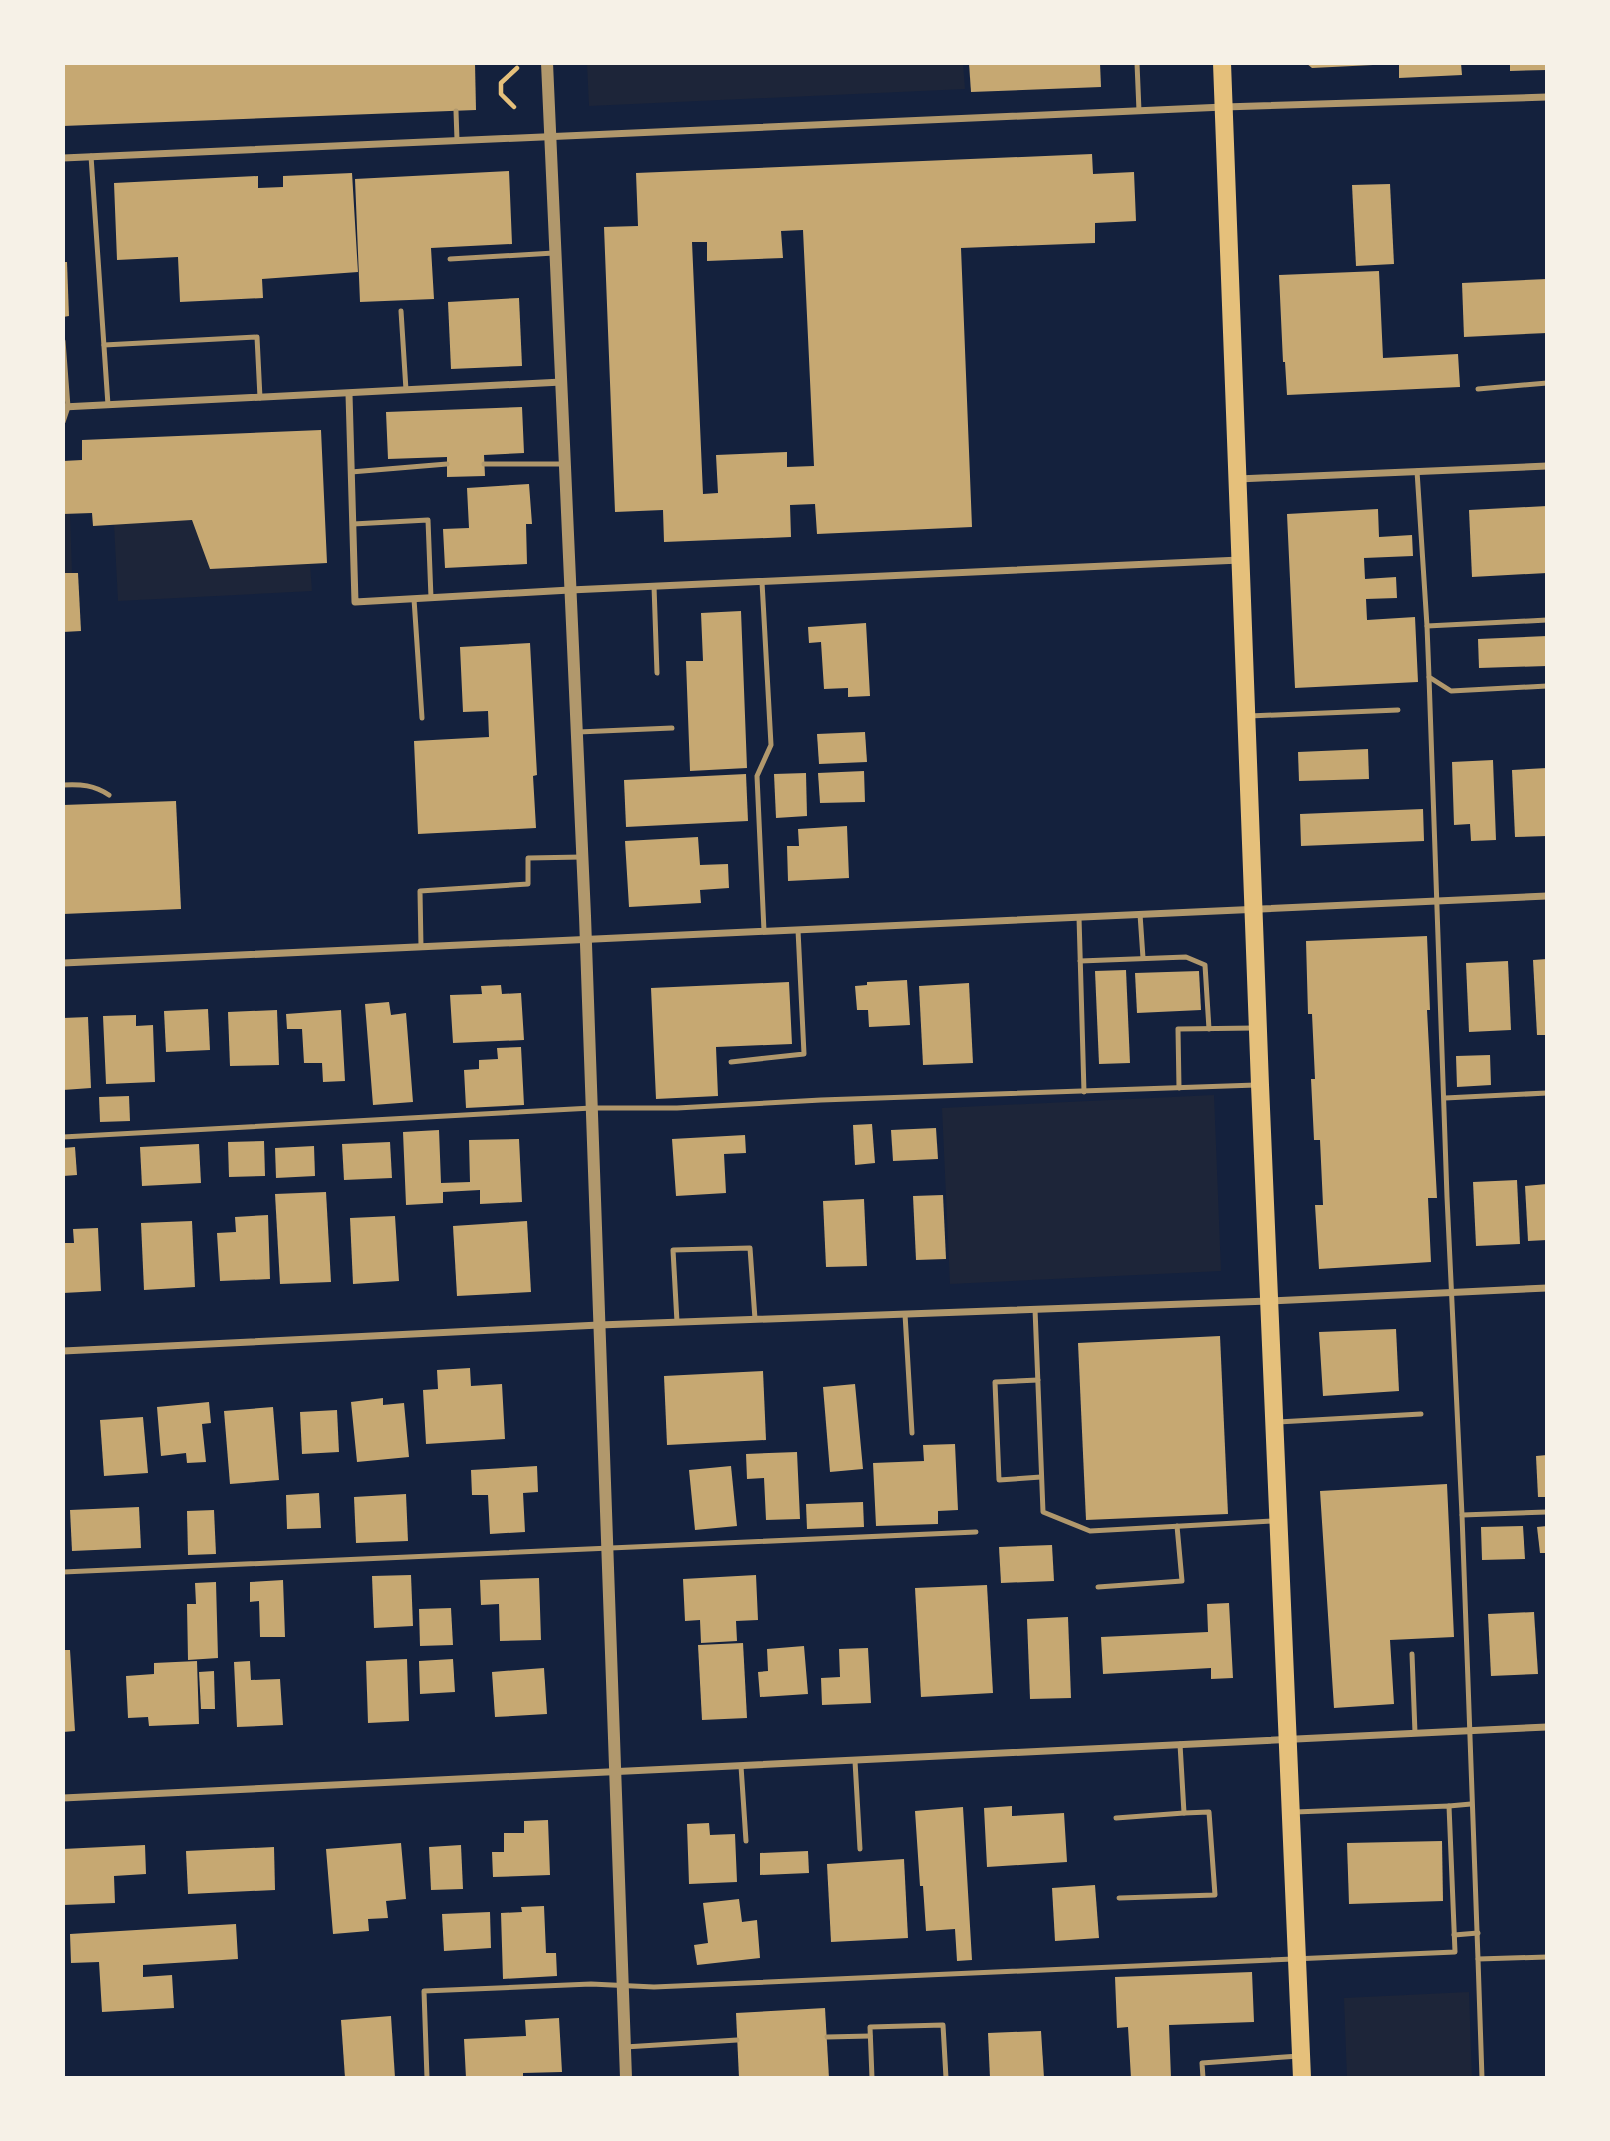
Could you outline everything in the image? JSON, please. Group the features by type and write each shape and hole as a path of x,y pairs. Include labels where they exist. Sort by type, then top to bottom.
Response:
{"main road":[{"path":"1222,63 1259,1085 1302,2078"}],"street":[{"path":"547,63 563,382 592,1108 626,2078"},
{"path":"63,158 1224,107 1547,97"},
{"path":"66,407 563,382"},
{"path":"349,394 355,602 1240,560"},
{"path":"1237,479 1547,466"},
{"path":"63,963 1547,896"},
{"path":"63,1351 599,1325 1269,1301 1547,1288"},
{"path":"63,1798 1547,1727"}],"lane":[{"path":"1137,63 1139,111"},
{"path":"456,111 457,140"},
{"path":"91,156 108,405"},
{"path":"450,259 557,253"},
{"path":"401,311 406,390"},
{"path":"104,345 257,337 260,398"},
{"path":"63,341 66,407 63,422"},
{"path":"1478,389 1547,383"},
{"path":"484,464 566,463"},
{"path":"351,472 447,464"},
{"path":"1417,471 1427,626 1482,2078"},
{"path":"353,524 428,520 431,598"},
{"path":"762,582 771,745 757,776 764,931"},
{"path":"654,586 657,673"},
{"path":"414,599 422,718"},
{"path":"1427,626 1547,620"},
{"path":"1429,677 1451,691 1547,686"},
{"path":"1246,716 1398,710"},
{"path":"577,732 672,728"},
{"path":"63,785 81,784 98,788 109,795"},
{"path":"421,947 419,891 528,884 528,859 582,857"},
{"path":"1140,914 1143,958"},
{"path":"1079,917 1084,1092"},
{"path":"731,1062 804,1054 798,930"},
{"path":"1080,961 1186,957 1205,965 1209,1029"},
{"path":"1179,1088 1178,1029 1258,1028"},
{"path":"63,1138 592,1108 677,1108 821,1100 1259,1085"},
{"path":"1444,1098 1547,1093"},
{"path":"677,1322 673,1250 750,1248 755,1319"},
{"path":"1035,1309 1043,1512 1090,1531 1279,1521"},
{"path":"905,1314 912,1433"},
{"path":"1038,1380 995,1382 999,1480 1041,1477"},
{"path":"1274,1422 1420,1414"},
{"path":"1462,1516 1547,1512"},
{"path":"1098,1587 1182,1581 1177,1526"},
{"path":"63,1572 976,1532"},
{"path":"1412,1654 1415,1733"},
{"path":"1180,1744 1184,1814"},
{"path":"855,1761 860,1849"},
{"path":"741,1766 746,1841"},
{"path":"1292,1812 1471,1804"},
{"path":"427,2078 424,1991 623,1984 654,1987 1455,1952 1449,1806"},
{"path":"1116,1818 1209,1812 1215,1895 1119,1898"},
{"path":"1454,1935 1478,1933"},
{"path":"1478,1959 1547,1957"},
{"path":"872,2078 870,2027 943,2025 946,2078"},
{"path":"827,2037 870,2036"},
{"path":"625,2047 737,2040"},
{"path":"1203,2078 1202,2063 1301,2056"}],"path":[{"path":"514,107 501,94 501,83 517,68"}],"shaded area":[{"path":"587,63 963,63 965,89 589,106"},
{"path":"63,514 70,514 72,573 63,573"},
{"path":"192,520 210,569 310,564 312,591 118,601 114,524"},
{"path":"1214,1095 1221,1271 950,1284 942,1108"},
{"path":"1469,1992 1472,2078 1347,2078 1344,1998"}],"building":[{"path":"63,63 475,63 476,110 63,126"},
{"path":"969,63 1100,63 1101,87 971,92"},
{"path":"1306,63 1373,63 1373,65 1312,68"},
{"path":"1399,63 1461,63 1462,75 1399,78"},
{"path":"1510,63 1547,63 1547,70 1510,71"},
{"path":"1092,154 1093,174 1134,172 1136,221 1095,223 1095,243 961,248 972,527 817,534 815,504 790,505 791,537 664,542 663,510 615,512 604,227 638,226 636,173","holes":["803,230 814,466 787,467 787,452 716,455 718,493 703,494 692,242 707,242 707,261 783,258 781,231"]},
{"path":"509,171 512,244 431,248 434,299 360,302 355,179"},
{"path":"352,173 358,272 262,279 263,298 180,302 178,257 117,260 114,183 258,176 258,188 283,187 283,176"},
{"path":"1390,184 1394,264 1356,266 1352,185"},
{"path":"63,262 67,262 69,316 63,317"},
{"path":"1379,271 1383,358 1458,354 1460,387 1287,395 1279,275"},
{"path":"1547,279 1547,333 1464,337 1462,283"},
{"path":"519,298 522,366 451,369 448,302"},
{"path":"522,407 524,453 484,455 485,476 447,477 447,457 388,459 386,412"},
{"path":"321,430 327,563 210,569 192,520 93,526 92,513 63,514 63,461 82,460 82,440"},
{"path":"529,484 532,524 526,524 527,564 445,568 443,529 469,528 467,488"},
{"path":"1547,506 1547,573 1472,577 1469,510"},
{"path":"1378,509 1379,537 1412,535 1413,556 1364,558 1365,579 1396,577 1397,598 1366,599 1367,620 1415,617 1418,682 1295,688 1287,514"},
{"path":"63,573 78,573 81,631 63,632"},
{"path":"741,611 747,768 690,771 686,661 703,661 701,613"},
{"path":"866,623 870,696 848,697 848,688 824,689 821,642 809,643 808,627"},
{"path":"1547,636 1547,666 1479,668 1478,639"},
{"path":"530,643 537,775 533,776 536,828 418,834 414,741 489,737 488,711 463,712 460,647"},
{"path":"865,732 867,762 819,764 817,734"},
{"path":"1368,749 1369,779 1299,781 1298,752"},
{"path":"1493,760 1496,840 1471,841 1470,824 1454,825 1452,762"},
{"path":"1547,768 1547,836 1515,837 1512,770"},
{"path":"864,771 865,802 820,803 818,773"},
{"path":"806,773 807,816 776,818 774,774"},
{"path":"746,774 748,821 626,827 624,780"},
{"path":"176,801 181,909 63,914 63,805"},
{"path":"1423,809 1424,841 1301,846 1300,814"},
{"path":"847,826 849,878 788,881 787,846 799,846 798,829"},
{"path":"698,837 700,865 728,864 729,888 700,890 701,903 629,907 625,841"},
{"path":"1427,936 1430,1010 1427,1010 1437,1198 1428,1198 1431,1262 1319,1269 1315,1205 1323,1205 1320,1140 1314,1140 1311,1079 1315,1079 1312,1014 1308,1014 1306,941"},
{"path":"1547,959 1547,1035 1537,1035 1533,960"},
{"path":"1508,961 1511,1030 1469,1032 1466,963"},
{"path":"1126,970 1130,1063 1099,1064 1095,971"},
{"path":"1199,971 1201,1010 1137,1013 1135,973"},
{"path":"907,980 910,1025 869,1027 868,1010 857,1010 855,986 867,985 867,982"},
{"path":"789,982 792,1044 716,1047 718,1096 656,1099 651,988"},
{"path":"969,983 973,1063 923,1065 919,986"},
{"path":"501,985 502,994 521,993 524,1040 453,1043 450,995 482,994 481,986"},
{"path":"389,1002 391,1015 406,1013 413,1102 373,1105 365,1004"},
{"path":"208,1009 210,1050 166,1052 164,1011"},
{"path":"277,1010 279,1065 230,1066 228,1012"},
{"path":"341,1010 345,1081 323,1082 322,1063 304,1063 302,1029 287,1029 286,1014"},
{"path":"136,1015 136,1026 153,1025 155,1082 106,1084 103,1016"},
{"path":"88,1017 91,1088 63,1090 63,1018"},
{"path":"521,1047 524,1105 466,1108 464,1070 479,1069 479,1060 498,1059 497,1048"},
{"path":"1490,1055 1491,1085 1457,1087 1456,1056"},
{"path":"129,1096 130,1121 100,1122 99,1097"},
{"path":"872,1124 875,1163 855,1165 853,1125"},
{"path":"936,1128 938,1159 893,1161 891,1130"},
{"path":"439,1130 441,1183 470,1182 469,1140 519,1139 522,1202 480,1204 480,1190 443,1192 443,1203 406,1205 403,1132"},
{"path":"745,1135 746,1153 724,1154 726,1193 676,1196 672,1139"},
{"path":"264,1141 265,1176 229,1177 228,1142"},
{"path":"390,1142 392,1178 344,1180 342,1144"},
{"path":"199,1144 201,1183 142,1186 140,1147"},
{"path":"314,1146 315,1176 276,1178 275,1148"},
{"path":"75,1147 77,1175 63,1176 63,1148"},
{"path":"1517,1180 1520,1244 1476,1246 1473,1182"},
{"path":"1547,1184 1547,1240 1528,1241 1525,1186"},
{"path":"326,1192 331,1282 280,1284 275,1194"},
{"path":"943,1195 946,1259 916,1260 913,1196"},
{"path":"864,1199 867,1266 826,1267 823,1201"},
{"path":"268,1215 270,1279 220,1281 217,1233 236,1232 235,1217"},
{"path":"395,1216 399,1281 353,1284 350,1218"},
{"path":"192,1221 195,1287 144,1290 141,1223"},
{"path":"527,1221 531,1292 457,1296 453,1226"},
{"path":"98,1228 101,1291 63,1293 63,1243 74,1243 73,1229"},
{"path":"1396,1329 1399,1391 1323,1396 1319,1332"},
{"path":"1220,1336 1228,1514 1086,1520 1078,1343"},
{"path":"470,1368 471,1386 502,1384 505,1439 426,1444 423,1390 438,1389 437,1370"},
{"path":"763,1371 766,1440 667,1445 664,1376"},
{"path":"855,1384 863,1469 830,1472 823,1387"},
{"path":"383,1398 383,1405 404,1403 409,1457 357,1462 351,1402"},
{"path":"209,1402 211,1423 202,1424 206,1462 187,1463 186,1453 161,1456 157,1407"},
{"path":"273,1407 279,1480 230,1484 224,1411"},
{"path":"337,1410 339,1452 302,1454 300,1412"},
{"path":"143,1417 148,1473 104,1476 100,1420"},
{"path":"955,1444 958,1510 938,1511 938,1524 876,1526 873,1463 924,1461 923,1445"},
{"path":"797,1452 800,1519 766,1520 764,1478 747,1479 746,1454"},
{"path":"1547,1455 1547,1497 1538,1497 1536,1456"},
{"path":"537,1466 538,1492 523,1493 525,1532 490,1534 488,1495 472,1495 471,1470"},
{"path":"731,1466 737,1526 695,1530 689,1470"},
{"path":"1447,1484 1454,1637 1390,1640 1394,1704 1334,1708 1320,1491"},
{"path":"319,1493 321,1528 287,1529 286,1495"},
{"path":"406,1494 408,1541 356,1543 354,1497"},
{"path":"863,1502 864,1527 807,1529 806,1504"},
{"path":"139,1507 141,1548 72,1551 70,1510"},
{"path":"214,1510 216,1554 188,1555 187,1511"},
{"path":"1523,1526 1525,1559 1482,1560 1481,1527"},
{"path":"1547,1526 1547,1553 1540,1553 1537,1527"},
{"path":"1052,1545 1054,1581 1001,1583 999,1547"},
{"path":"411,1575 413,1626 374,1628 372,1576"},
{"path":"756,1575 758,1620 736,1621 737,1641 701,1643 700,1620 685,1621 683,1579"},
{"path":"539,1578 541,1640 500,1641 499,1604 481,1605 480,1580"},
{"path":"283,1580 285,1637 260,1637 259,1601 250,1602 250,1582"},
{"path":"216,1582 218,1658 188,1660 187,1604 196,1604 195,1583"},
{"path":"987,1585 993,1693 921,1697 915,1588"},
{"path":"1229,1603 1233,1678 1211,1679 1211,1668 1103,1674 1101,1637 1208,1632 1207,1604"},
{"path":"451,1608 453,1645 420,1646 419,1609"},
{"path":"1534,1612 1538,1674 1491,1676 1488,1614"},
{"path":"1068,1617 1071,1698 1030,1699 1027,1619"},
{"path":"743,1643 747,1718 702,1720 698,1645"},
{"path":"804,1646 808,1694 760,1697 758,1672 768,1671 767,1649"},
{"path":"868,1648 871,1703 822,1705 821,1678 840,1677 839,1649"},
{"path":"63,1650 70,1650 75,1731 63,1732"},
{"path":"407,1659 409,1721 368,1723 366,1661"},
{"path":"453,1659 455,1692 420,1694 419,1661"},
{"path":"197,1661 199,1724 149,1726 148,1717 128,1718 126,1676 154,1674 154,1663"},
{"path":"250,1661 251,1680 280,1679 283,1725 237,1727 234,1662"},
{"path":"544,1668 547,1714 495,1717 492,1672"},
{"path":"214,1671 215,1709 201,1709 199,1672"},
{"path":"1012,1806 1012,1816 1064,1813 1067,1862 987,1867 984,1808"},
{"path":"963,1807 972,1960 957,1961 955,1929 926,1931 915,1811"},
{"path":"548,1820 550,1875 493,1877 492,1852 504,1852 504,1833 524,1833 524,1821"},
{"path":"709,1823 710,1835 735,1834 737,1882 689,1884 687,1824"},
{"path":"1442,1841 1443,1901 1349,1904 1347,1843"},
{"path":"401,1843 406,1899 386,1901 388,1918 368,1919 369,1931 333,1934 326,1849"},
{"path":"145,1845 146,1874 114,1876 115,1903 63,1905 63,1849"},
{"path":"461,1845 463,1889 431,1890 429,1847"},
{"path":"274,1847 275,1890 188,1894 186,1851"},
{"path":"808,1851 809,1873 760,1875 760,1853"},
{"path":"904,1859 908,1938 831,1942 827,1864"},
{"path":"1095,1885 1099,1938 1055,1941 1052,1888"},
{"path":"739,1899 742,1922 757,1920 760,1958 697,1965 694,1945 708,1943 703,1903"},
{"path":"544,1906 546,1953 556,1953 557,1976 503,1979 501,1913 522,1912 521,1907"},
{"path":"490,1912 491,1948 444,1951 442,1914"},
{"path":"236,1924 238,1959 143,1965 143,1977 172,1975 174,2008 102,2012 99,1962 71,1963 70,1934"},
{"path":"1252,1972 1254,2022 1169,2025 1171,2078 1131,2078 1128,2027 1117,2028 1115,1977"},
{"path":"825,2008 829,2078 739,2078 736,2013"},
{"path":"391,2016 395,2078 345,2078 341,2020"},
{"path":"559,2018 562,2072 523,2073 523,2078 466,2078 464,2039 526,2036 525,2020"},
{"path":"1041,2031 1044,2078 990,2078 988,2033"}]}
